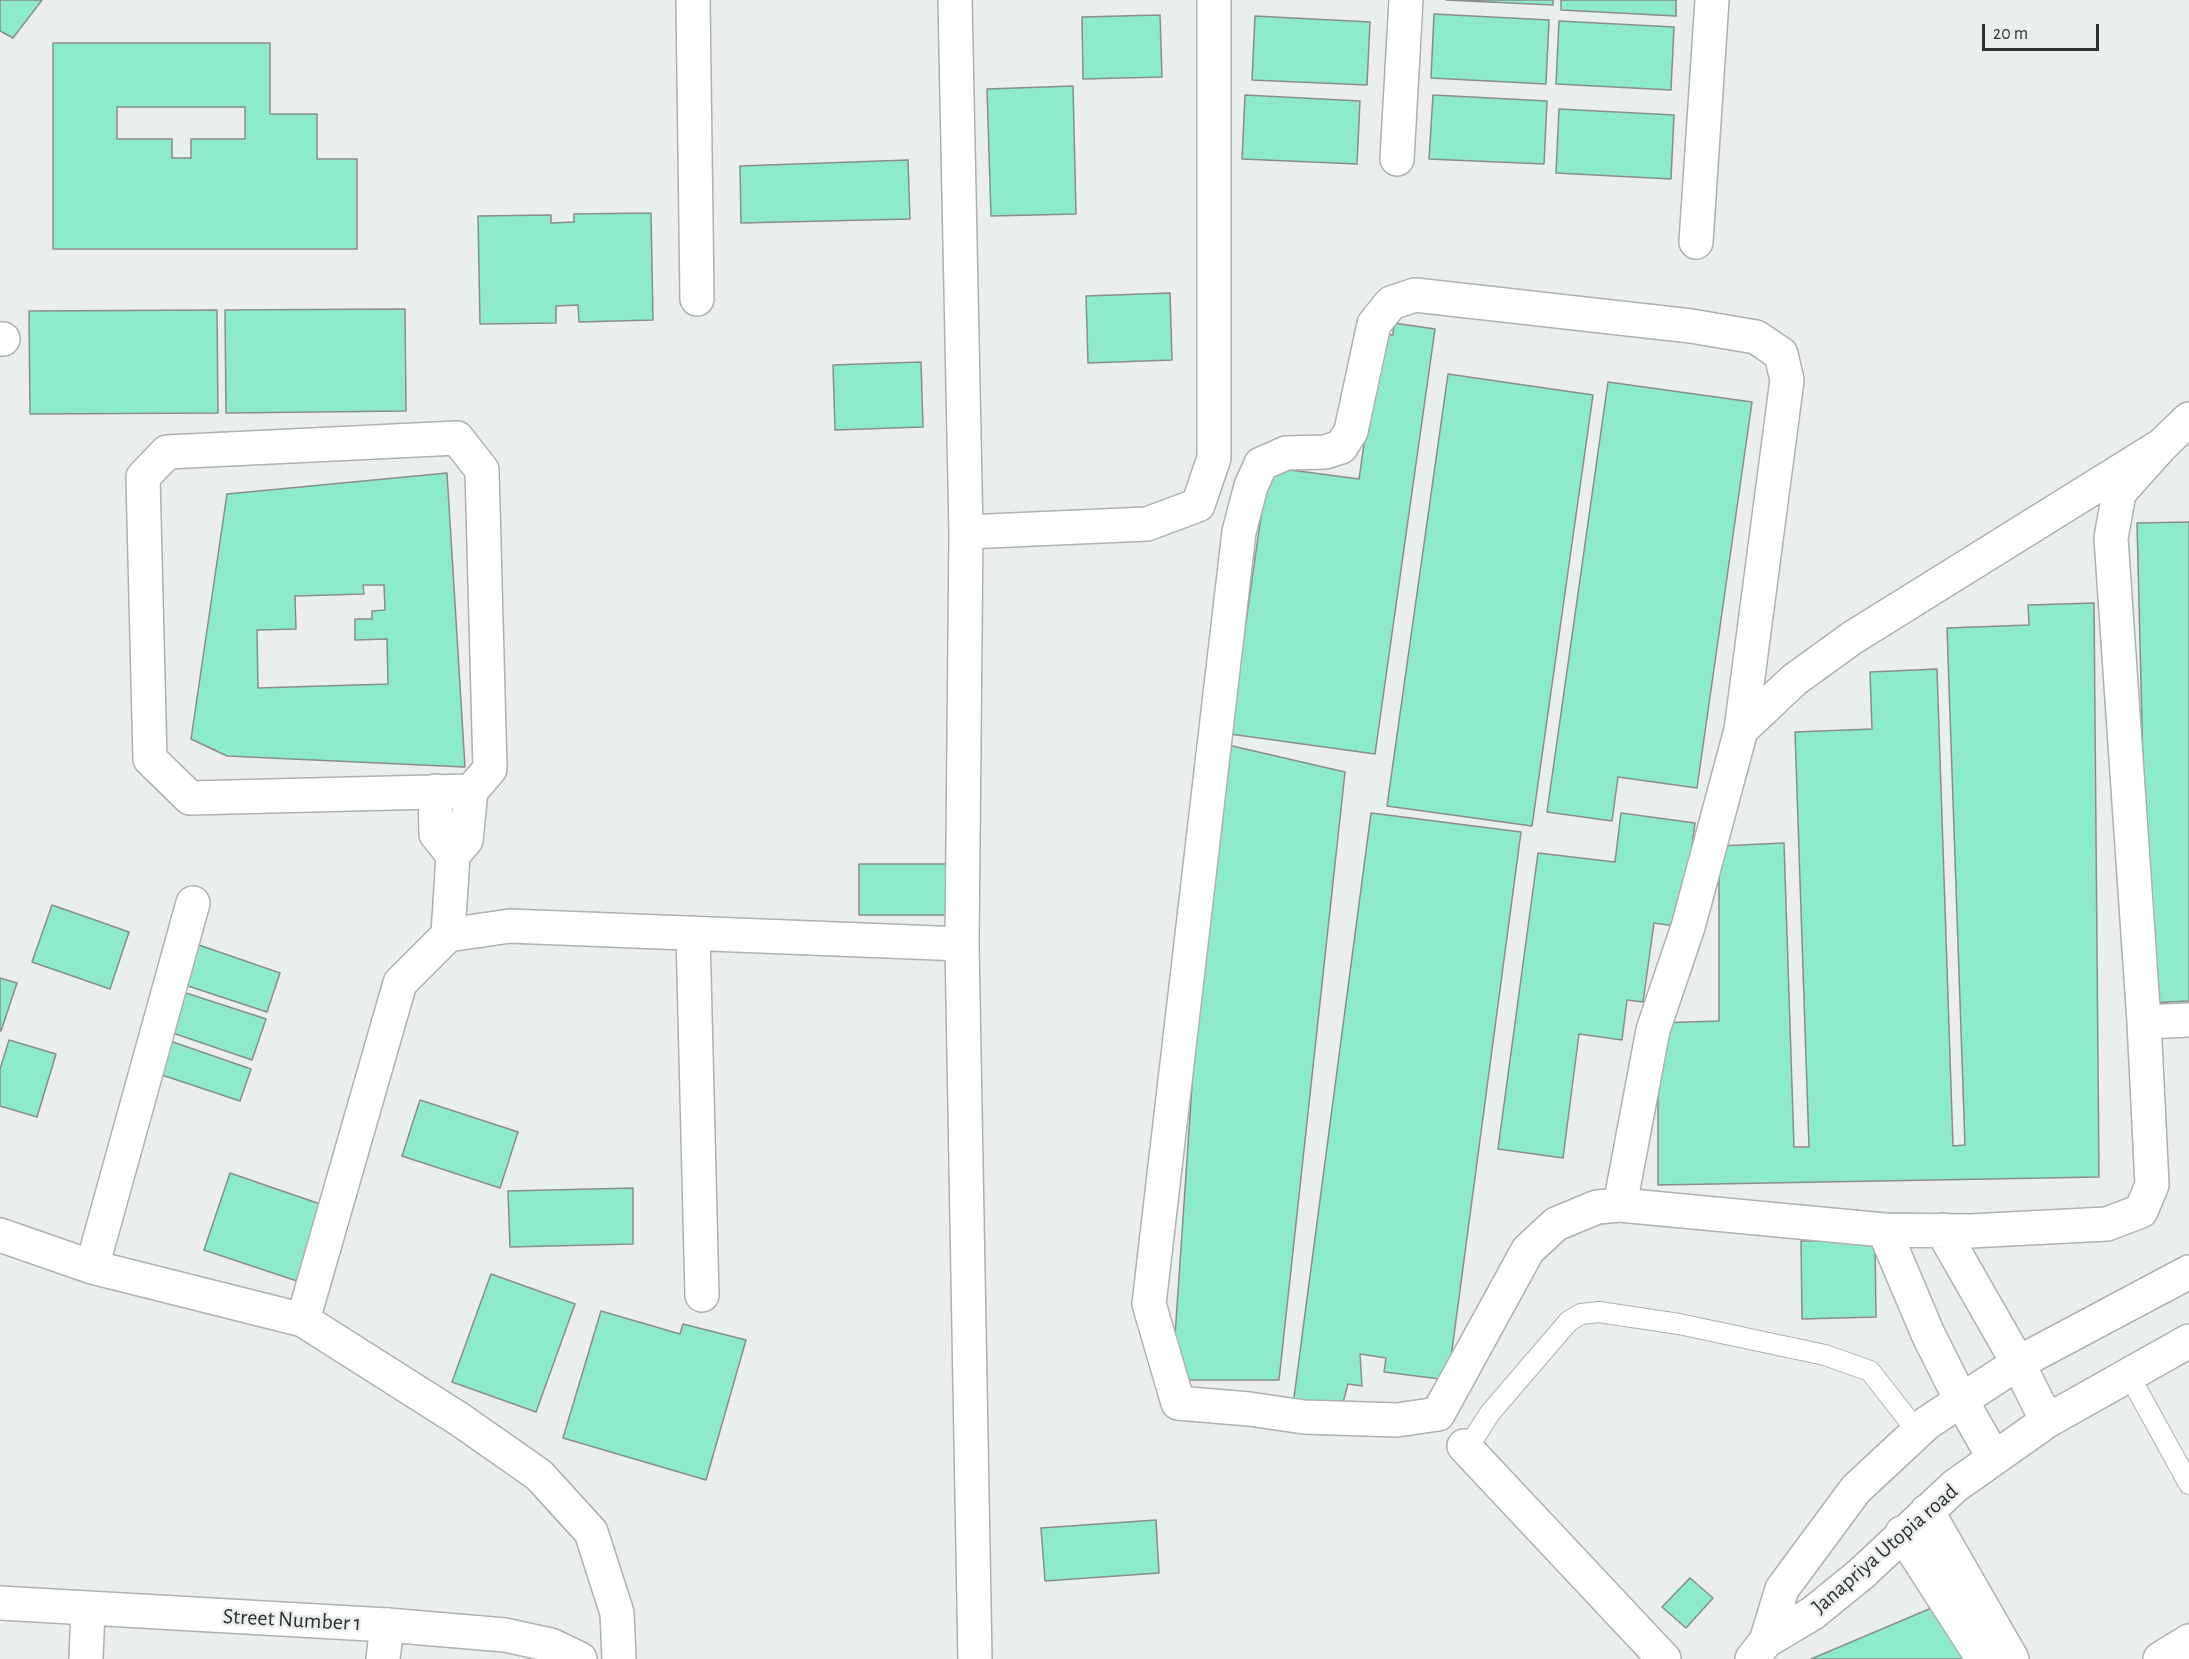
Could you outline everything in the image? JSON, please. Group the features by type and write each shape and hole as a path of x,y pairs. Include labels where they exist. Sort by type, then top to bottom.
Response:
{"street":[{"path":"693,0 697,299"},
{"path":"955,0 966,532 962,944 975,1659"},
{"path":"966,532 1147,524 1198,505 1214,458 1214,0"},
{"path":"1397,159 1406,0"},
{"path":"1696,242 1712,0"},
{"path":"1620,1205 1653,1030 1688,927 1741,730 1787,380 1781,354 1756,337 1691,326 1415,295 1391,303 1374,324 1351,431 1341,447 1325,452 1286,453 1261,464 1251,486 1239,532 1149,1304 1178,1403 1249,1409 1304,1418 1397,1420 1438,1414 1527,1250 1556,1224 1597,1207 1620,1205 1884,1230 1970,1231 2107,1224 2140,1210 2152,1185 2144,1023 2111,538 2119,493 2189,419"},
{"path":"448,935 453,855 466,840 471,791 490,769 482,470 456,438 167,452 143,477 150,759 190,798 471,791"},
{"path":"1741,730 1794,680 1852,638 2162,445"},
{"path":"435,792 436,834 453,855"},
{"path":"92,1267 193,903"},
{"path":"303,1320 400,983 448,935 510,926 962,944"},
{"path":"693,933 702,1295"},
{"path":"2144,1023 2189,1020"},
{"path":"1884,1230 1928,1334 1961,1400 1994,1458"},
{"path":"1942,1230 2018,1364 2047,1421"},
{"path":"0,1235 92,1267 303,1320 459,1419 539,1475 591,1532 617,1613 619,1659"},
{"name":"Janapriya Utopia road","path":"1759,1650 1782,1589 1856,1489 1917,1431 2018,1364 2189,1272"},
{"name":"Janapriya Utopia road","path":"1759,1650 1813,1613 1861,1574 1902,1533 1955,1486 2047,1421 2189,1341"},
{"path":"1465,1448 1664,1659"},
{"path":"1928,1510 2012,1659"},
{"path":"1902,1533 1983,1659"},
{"name":"Street Number 1","path":"0,1603 88,1610 387,1625 505,1635 551,1645 580,1659"},
{"path":"86,1659 88,1610"},
{"path":"383,1659 387,1625"},
{"path":"2160,1659 2189,1641"}],"lane":[{"path":"1465,1448 1490,1413 1569,1321 1581,1314 1599,1312 1679,1324 1825,1355 1870,1371 1917,1431"},
{"path":"2129,1375 2189,1484"}],"building":[{"path":"0,0 42,0 13,38 0,31"},
{"path":"1446,0 1553,0 1553,5"},
{"path":"1561,0 1676,0 1676,16 1561,10"},
{"path":"1434,14 1549,20 1546,84 1431,78"},
{"path":"1160,15 1162,77 1083,79 1082,17"},
{"path":"1255,16 1370,22 1367,85 1252,80"},
{"path":"1559,21 1674,27 1671,90 1556,84"},
{"path":"53,43 270,43 270,114 317,114 317,159 357,159 357,249 53,249","holes":["117,107 245,107 245,139 191,139 191,158 172,158 172,139 117,139"]},
{"path":"1073,86 1076,214 991,216 987,89"},
{"path":"1245,95 1360,101 1357,164 1242,159"},
{"path":"1433,95 1547,101 1544,164 1429,159"},
{"path":"1559,109 1674,115 1671,179 1556,173"},
{"path":"908,160 910,219 741,223 740,166"},
{"path":"651,213 653,320 579,322 578,305 556,306 556,323 480,324 478,216 551,215 551,223 574,222 574,214"},
{"path":"1170,293 1172,360 1088,363 1086,296"},
{"path":"405,309 406,411 226,413 225,310"},
{"path":"217,310 218,413 30,414 29,311"},
{"path":"1394,323 1435,329 1375,754 1230,734 1268,467 1359,479 1380,333 1393,335"},
{"path":"921,362 923,427 835,430 833,365"},
{"path":"1448,374 1593,395 1532,826 1387,806"},
{"path":"1608,382 1752,402 1697,788 1618,777 1612,821 1547,812"},
{"path":"447,473 465,767 227,756 191,739 227,494","holes":["363,585 384,585 385,610 372,611 372,619 355,619 355,640 387,639 388,684 258,688 257,630 296,629 295,596 364,594"]},
{"path":"2189,522 2189,1001 2149,1003 2137,523"},
{"path":"2094,603 2099,1177 1658,1185 1658,1023 1719,1021 1719,846 1784,843 1794,1147 1809,1147 1795,732 1872,729 1870,672 1937,669 1953,1146 1965,1145 1947,628 2029,625 2028,605"},
{"path":"1228,745 1345,772 1279,1380 1172,1380 1197,1013"},
{"path":"1371,813 1521,832 1448,1380 1384,1372 1386,1358 1360,1354 1362,1386 1348,1384 1340,1414 1293,1405"},
{"path":"1621,813 1695,823 1681,927 1654,923 1643,1002 1627,1000 1622,1040 1579,1034 1563,1158 1498,1149 1538,853 1615,862"},
{"path":"859,864 950,864 950,915 859,915"},
{"path":"52,905 129,932 110,989 32,962"},
{"path":"196,944 280,973 267,1012 182,984"},
{"path":"0,978 17,983 1,1031 0,1031"},
{"path":"183,992 266,1019 252,1060 170,1032"},
{"path":"9,1040 56,1054 37,1117 0,1106 0,1069"},
{"path":"170,1041 251,1069 240,1101 159,1074"},
{"path":"420,1100 518,1132 500,1188 402,1156"},
{"path":"230,1173 323,1205 297,1281 204,1250"},
{"path":"633,1188 633,1244 510,1247 508,1191"},
{"path":"1875,1240 1876,1317 1802,1319 1801,1241"},
{"path":"491,1274 575,1304 536,1412 452,1382"},
{"path":"601,1311 680,1334 683,1324 746,1340 706,1480 563,1438"},
{"path":"1156,1520 1159,1573 1045,1581 1041,1528"},
{"path":"1690,1578 1713,1598 1686,1628 1662,1607"},
{"path":"1941,1604 1973,1659 1811,1659"}]}
